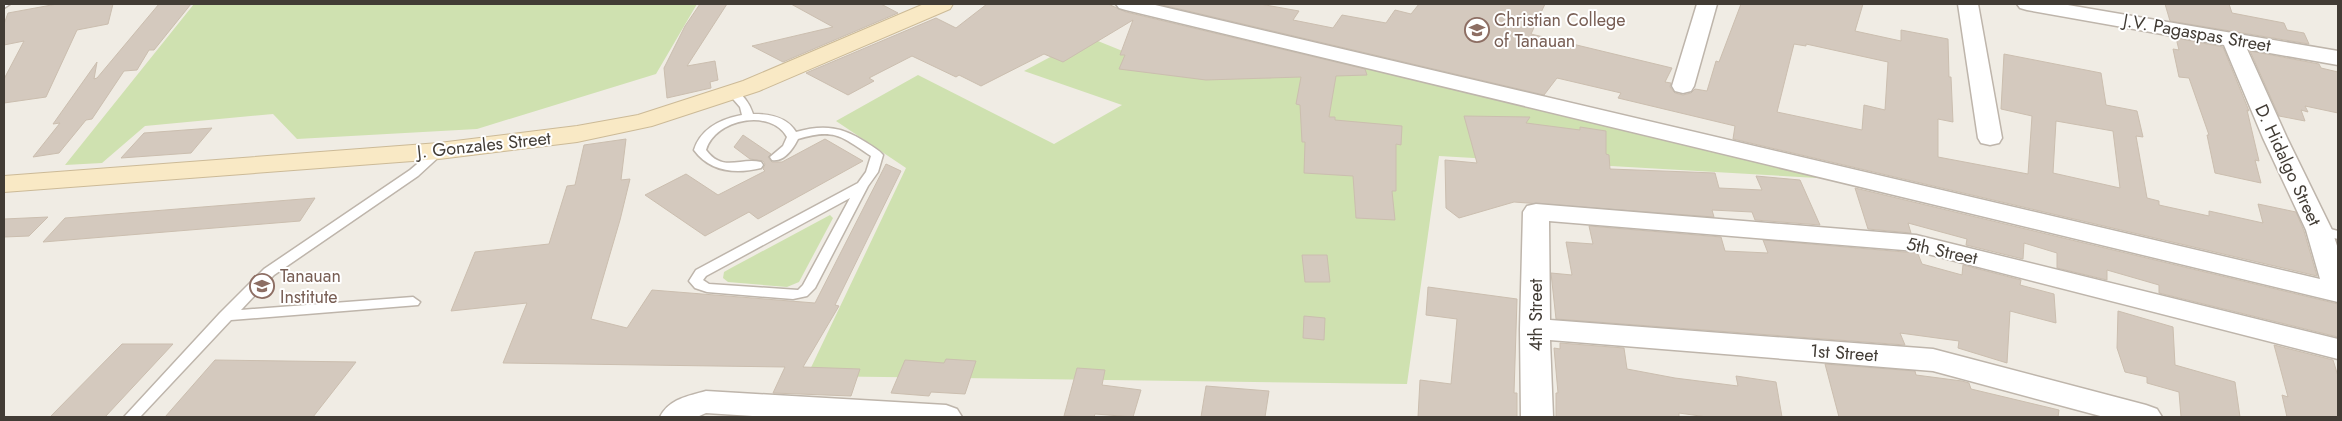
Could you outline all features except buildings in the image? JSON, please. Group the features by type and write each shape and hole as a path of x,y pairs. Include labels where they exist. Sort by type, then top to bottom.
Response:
{"main road":[{"name":"J. Gonzales Street","path":"4,184 439,151 578,134 642,121 732,92 892,27 942,4"}],"street":[{"path":"1126,4 2338,293"},
{"path":"1683,86 1707,4"},
{"path":"1968,4 1990,138"},
{"name":"J.V. Pagaspas Street","path":"2026,4 2338,58"},
{"name":"D. Hidalgo Street","path":"2232,39 2275,138 2328,233 2338,293"},
{"name":"4th Street","path":"1536,212 1535,329 1537,417"},
{"name":"5th Street","path":"1536,212 1916,243 2338,349"},
{"name":"1st Street","path":"1535,329 1932,360 2146,417"},
{"path":"682,412 706,402 946,417"}],"lane":[{"path":"732,92 746,106 749,118"},
{"path":"757,165 719,166 706,160 700,150 703,140 714,130 730,122 749,118 766,118 781,121 790,128 793,138"},
{"path":"776,157 788,148 793,138 812,131 838,129 877,155 872,172 862,186 808,288 802,293 793,295 700,286 696,281 701,273 862,186"},
{"path":"131,417 225,316 269,272 414,173 439,151"},
{"path":"225,316 413,302"}],"green space":[{"path":"194,4 697,4 656,74 477,129 297,139 273,114 145,126 102,163 65,165"},
{"path":"1088,37 1167,69 1367,61 1851,180 1439,156 1407,384 807,376 906,168 836,121 918,75 1054,144 1122,105 1024,71"},
{"path":"830,215 833,218 799,282 787,287 728,282 723,278 724,272"}],"place":[{"name":"Christian College of Tanauan","path":"1477,30"},
{"name":"Tanauan Institute","path":"262,286"}]}
